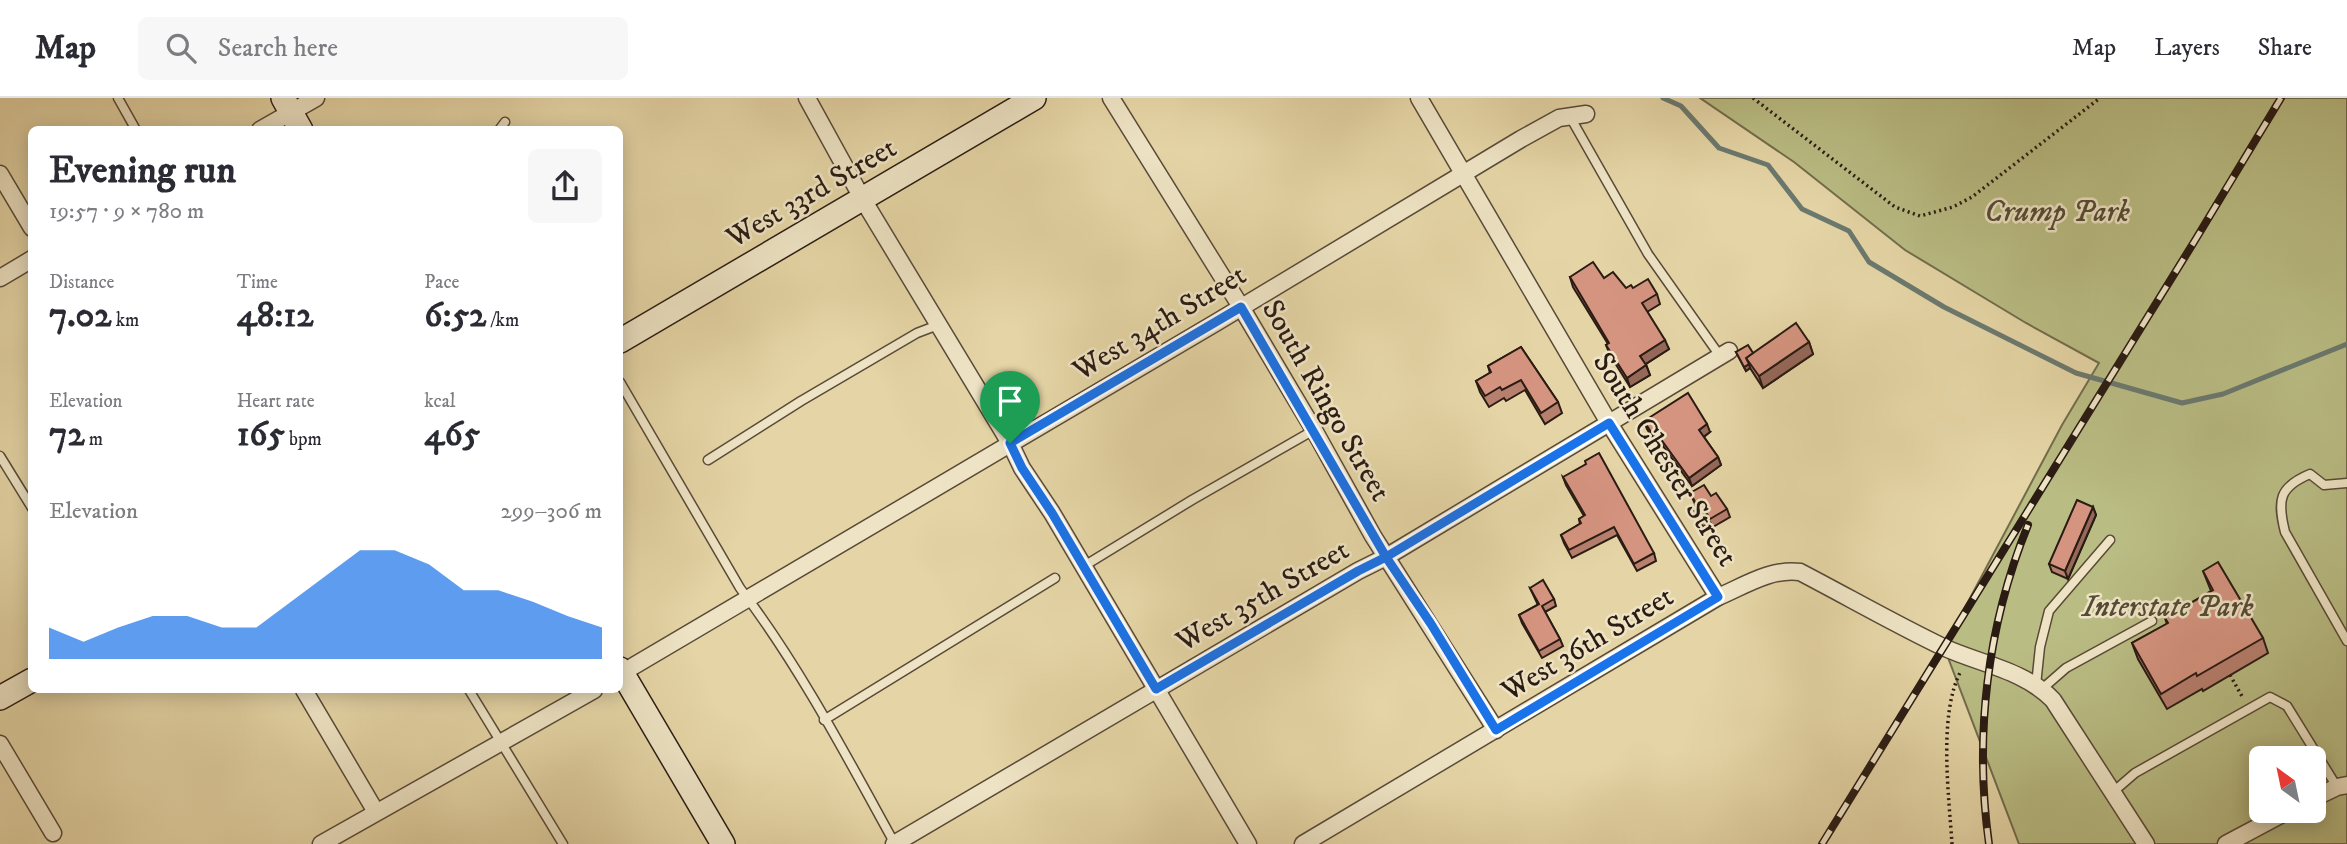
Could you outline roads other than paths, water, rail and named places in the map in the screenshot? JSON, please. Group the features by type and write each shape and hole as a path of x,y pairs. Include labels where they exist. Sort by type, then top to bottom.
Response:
{"street":[{"path":"268,126 316,98"},
{"path":"807,98 937,325 1084,566 1248,844"},
{"name":"West 33rd Street","path":"623,339 1034,98"},
{"name":"South Ringo Street","path":"1111,98 1241,307 1386,557 1496,730"},
{"name":"South Chester Street","path":"1419,98 1609,423 1718,597 1777,572 1800,572 1944,647 2039,687 2053,700 2147,844"},
{"name":"West 34th Street","path":"623,670 748,599 1462,174 1559,118 1586,114"},
{"path":"0,174 28,221"},
{"path":"0,278 28,261"},
{"name":"West 35th Street","path":"895,844 1156,689 1386,557 1725,354"},
{"name":"West 36th Street","path":"1303,844 1718,597"},
{"path":"623,677 723,844"},
{"path":"0,698 28,682"},
{"path":"306,693 376,812"},
{"path":"321,844 589,693"},
{"path":"0,744 53,833"},
{"path":"2227,844 2266,823"}],"lane":[{"path":"118,98 134,126"},
{"path":"1569,115 1648,254 1725,354"},
{"path":"708,460 801,401 917,333 937,325"},
{"path":"623,387 748,599 790,662 895,844"},
{"path":"1084,566 1314,429"},
{"path":"0,456 28,502"},
{"path":"2347,483 2323,485 2311,474 2294,481 2281,495 2280,513 2285,532 2347,641"},
{"path":"2039,687 2040,647 2049,611 2110,540"},
{"path":"824,720 1055,579"},
{"path":"2039,687 2066,668 2152,621"},
{"path":"471,693 563,844"},
{"path":"2113,792 2136,773 2270,696 2287,706 2342,786"}],"waterway":[{"path":"1663,98 1681,106 1719,148 1768,165 1802,209 1849,231 1869,262 1944,307 2076,373 2182,403 2223,394 2347,344"}],"railway":[{"path":"1822,844 2281,98"},
{"path":"1989,844 1983,763 1987,682 2002,602 2028,525"}],"park label":[{"name":"Crump Park","path":"2057,211"},
{"name":"Interstate Park","path":"2168,606"}]}
